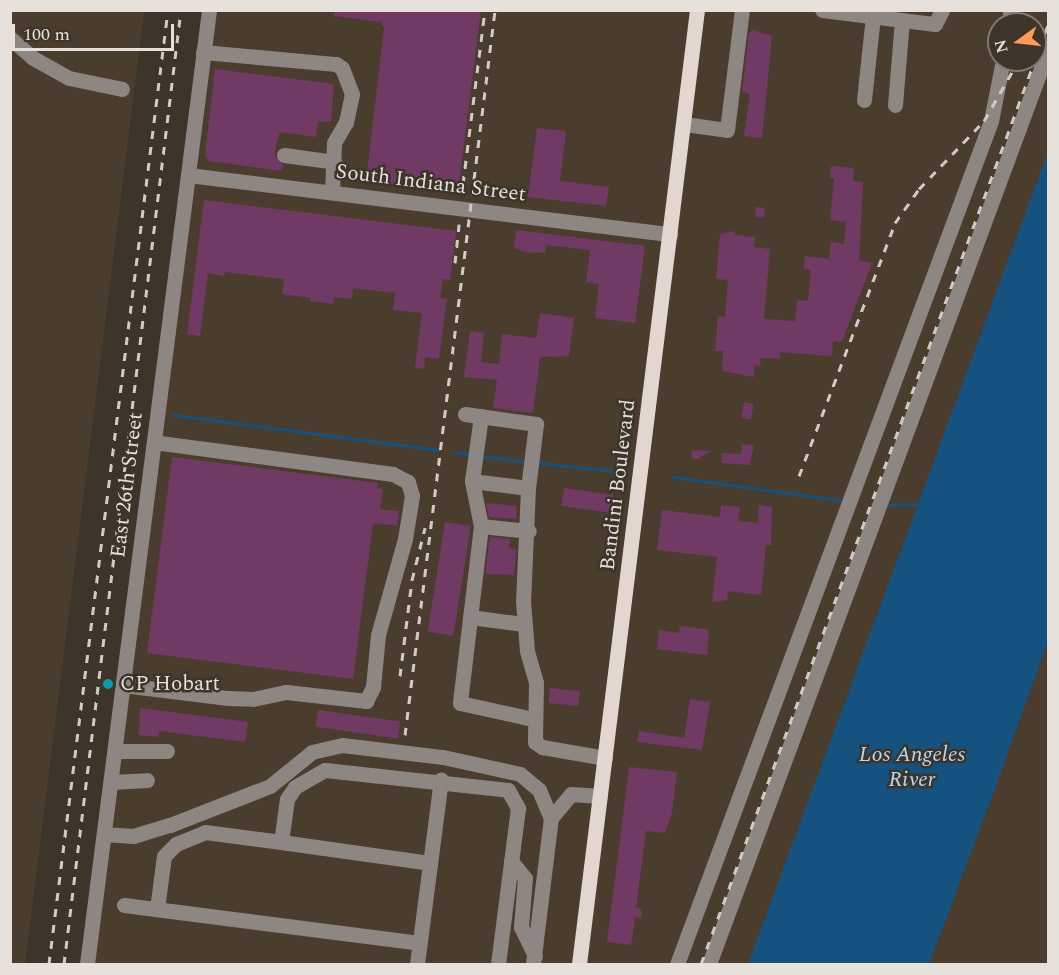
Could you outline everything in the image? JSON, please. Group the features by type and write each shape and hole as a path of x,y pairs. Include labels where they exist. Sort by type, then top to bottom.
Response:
{"main road":[{"name":"Bandini Boulevard","path":"579,964 698,10"}],"street":[{"name":"East 26th Street","path":"87,964 209,10"},
{"path":"684,124 727,130 742,10"},
{"path":"822,10 935,24 942,10"},
{"path":"864,100 873,16"},
{"path":"895,105 902,20"},
{"path":"10,38 33,58 69,78 122,89"},
{"path":"710,964 1048,50"},
{"path":"203,52 336,64 342,69 352,94 346,122 334,143 332,192"},
{"path":"677,964 991,121 1001,72"},
{"path":"284,155 335,162"},
{"name":"South Indiana Street","path":"188,175 670,234"},
{"path":"465,414 536,424 528,488 529,531 523,624 536,683 533,719 535,742 542,747 605,758"},
{"path":"481,416 472,481 481,526 460,703 533,719"},
{"path":"123,685 228,698 253,699 286,692 366,701 374,687 378,635 411,506 412,496 408,482 393,474 344,465 154,442"},
{"path":"472,481 528,488"},
{"path":"481,526 529,531"},
{"path":"470,617 523,624"},
{"path":"104,834 133,836 170,825 270,786 310,753 342,745 443,757 520,774 539,790 551,818 533,962"},
{"path":"115,752 167,751"},
{"path":"281,842 287,799 295,787 325,770 441,780 508,790 515,798 518,808 498,964"},
{"path":"111,782 147,780"},
{"path":"417,964 441,780"},
{"path":"551,818 571,794 600,796"},
{"path":"157,909 164,856 176,844 205,832 430,863"},
{"path":"511,861 525,878 521,927 533,962"},
{"path":"124,905 420,943"}],"shaded area":[{"path":"10,11 144,11 25,964 10,964"},
{"path":"209,11 1048,11 1048,964 94,964"}],"water":[{"name":"Los Angeles River","path":"1048,152 1048,641 994,791 929,964 748,964"}],"building":[{"path":"334,10 481,10 458,192 366,181 384,28 381,22 334,16"},
{"path":"753,30 772,36 762,138 744,136 750,94 742,92 749,33"},
{"path":"215,69 334,84 331,121 318,122 316,137 280,132 274,154 283,165 282,171 209,161 205,155"},
{"path":"537,128 566,131 560,181 609,187 606,206 528,197"},
{"path":"831,166 854,168 853,181 863,182 859,261 872,263 842,342 833,341 832,356 780,352 780,359 761,358 760,366 754,365 754,377 722,371 723,351 715,351 718,316 725,317 728,280 716,279 720,234 734,231 734,235 755,237 754,247 770,249 764,319 795,321 797,300 808,301 811,270 804,269 805,256 829,259 831,242 844,244 846,222 830,220 834,178 830,178"},
{"path":"204,200 456,231 450,280 443,279 440,298 447,299 439,359 425,357 424,369 415,368 422,313 393,310 395,293 353,288 352,299 334,297 333,304 282,294 284,279 225,272 224,276 208,273 200,336 187,334"},
{"path":"756,207 765,208 764,218 755,217"},
{"path":"516,230 645,246 635,323 595,318 599,284 586,282 590,250 546,245 545,253 525,252 514,248"},
{"path":"540,313 574,318 569,356 540,357 533,413 493,408 497,380 464,377 470,331 484,333 481,362 499,364 502,334 536,338"},
{"path":"744,402 754,404 751,420 741,418"},
{"path":"742,444 754,445 750,465 721,463 722,453 741,454"},
{"path":"692,450 711,451 698,459 691,458"},
{"path":"172,457 378,483 377,488 383,489 380,509 399,511 397,526 373,523 353,679 147,653"},
{"path":"564,488 614,495 611,513 561,506"},
{"path":"486,503 517,506 516,519 489,517"},
{"path":"721,505 740,507 738,521 758,523 759,505 772,507 771,545 766,545 761,595 728,591 727,600 712,602 717,557 657,550 662,510 720,517"},
{"path":"445,522 471,526 453,636 428,632"},
{"path":"490,537 510,539 509,548 516,549 514,575 485,574"},
{"path":"680,626 709,630 707,655 657,649 659,630 679,633"},
{"path":"550,688 580,691 578,706 548,703"},
{"path":"690,699 710,702 702,750 637,742 639,731 684,738"},
{"path":"140,708 248,722 245,742 159,731 158,737 139,735"},
{"path":"318,710 400,722 398,738 316,727"},
{"path":"629,767 677,772 672,813 665,833 646,831 636,908 642,909 641,918 635,917 631,945 607,942"}],"waterway":[{"path":"173,415 438,450"},
{"path":"455,452 471,454"},
{"path":"481,456 523,461"},
{"path":"539,463 615,471"},
{"path":"673,477 839,500"},
{"path":"888,505 922,504"}],"railway":[{"path":"49,964 168,10"},
{"path":"64,964 181,10"},
{"path":"463,184 485,10"},
{"path":"405,735 495,10"},
{"path":"701,964 1048,25"},
{"path":"799,476 895,223 919,189 984,121 1012,72"},
{"path":"455,263 459,224"},
{"path":"400,676 412,580 425,528"}],"place":[{"name":"CP Hobart","path":"108,684"}]}
